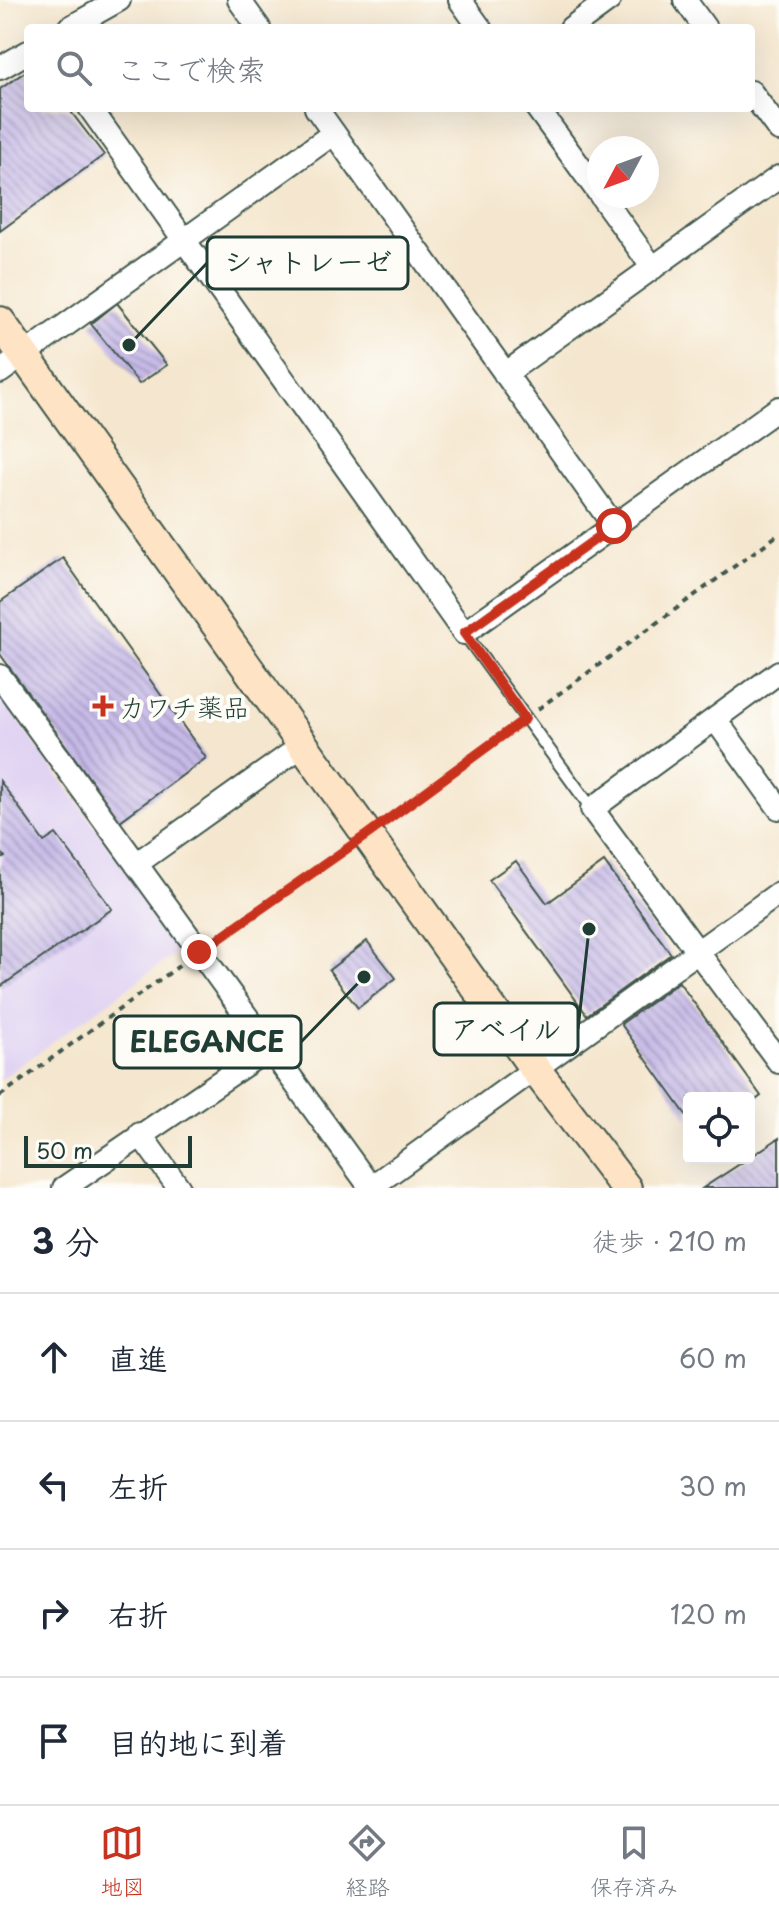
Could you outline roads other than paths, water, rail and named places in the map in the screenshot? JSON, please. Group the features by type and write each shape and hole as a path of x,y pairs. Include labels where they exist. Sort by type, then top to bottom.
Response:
{"street":[{"path":"76,24 119,0"},
{"path":"239,0 256,24"},
{"path":"460,0 477,24"},
{"path":"576,24 609,0"},
{"path":"685,0 702,24"},
{"path":"0,68 24,54"},
{"path":"755,97 779,130"},
{"path":"93,112 464,633 779,408"},
{"path":"319,112 614,526"},
{"path":"540,112 587,177"},
{"path":"12,363 185,243 334,133"},
{"path":"505,374 779,177"},
{"path":"609,208 653,268"},
{"path":"0,322 12,363 303,745 535,1069 626,1188"},
{"path":"779,672 592,809 779,1062"},
{"path":"0,676 371,1188 779,893"},
{"path":"715,719 779,808"},
{"path":"136,864 303,745"},
{"path":"64,1188 268,1049"},
{"path":"140,1134 179,1188"}],"lane":[{"path":"464,633 592,809"}],"place":[{"name":"シャトレーゼ","path":"129,345"},
{"name":"カワチ薬品","path":"103,706"},
{"name":"アベイル","path":"589,929"},
{"name":"ELEGANCE","path":"364,977"}]}
